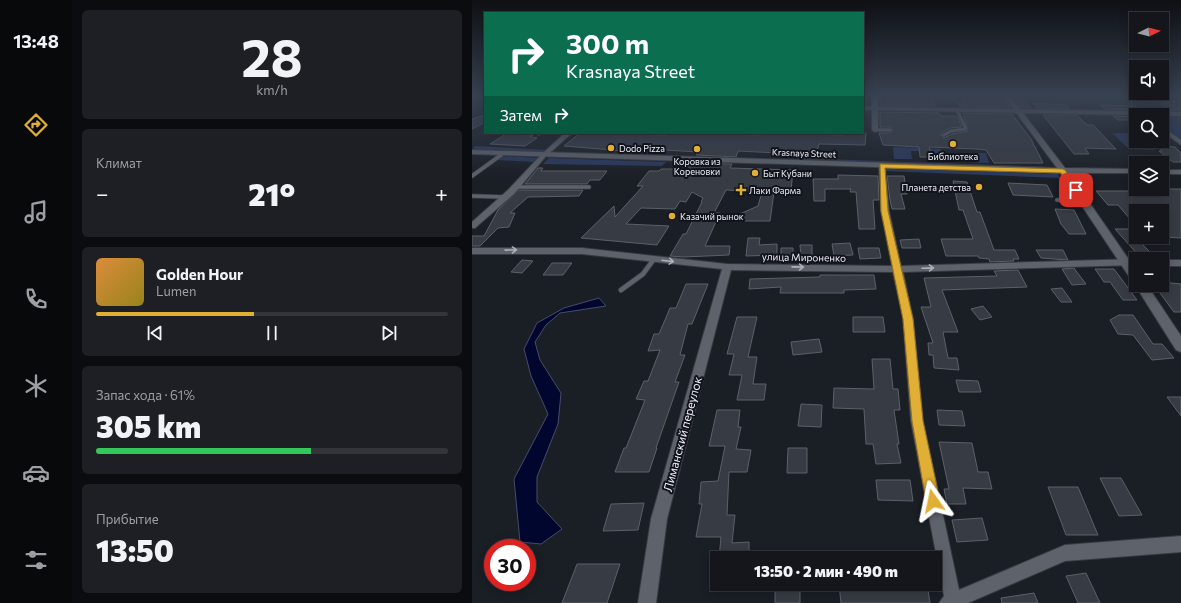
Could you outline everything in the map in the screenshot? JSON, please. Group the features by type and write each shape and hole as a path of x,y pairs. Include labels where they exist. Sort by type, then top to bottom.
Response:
{"main road":[{"path":"1028,124 1063,171 1129,267"},
{"name":"Krasnaya Street","path":"472,152 882,166 1129,172"},
{"path":"1169,172 1181,172"},
{"path":"1146,292 1181,347"}],"street":[{"path":"875,124 875,130"},
{"path":"472,226 516,187 529,168 568,134"},
{"path":"1169,134 1181,143"},
{"path":"882,166 885,211 908,319 917,421 950,601 1065,553 1181,544"},
{"name":"улица Мироненко","path":"472,251 513,250 582,252 727,267 897,269 1126,262"},
{"path":"1169,263 1181,263"},
{"name":"Лиманский переулок","path":"647,603 659,519 727,267"}],"lane":[{"path":"944,135 951,131 966,129 964,124"},
{"path":"875,130 890,130"},
{"path":"472,176 503,153"},
{"path":"516,187 589,187"},
{"path":"472,196 505,197"},
{"path":"1057,200 1083,200"},
{"path":"621,290 643,274 654,259"}],"shaded area":[{"path":"1169,124 1181,124 1181,139 1169,130"},
{"path":"1112,133 1129,133 1129,148 1153,148 1155,150 1129,149"},
{"path":"475,146 546,150 543,153 472,150"},
{"path":"893,147 941,149 942,154 948,155 949,160 940,160 938,153 936,153 938,160 934,160 933,151 911,151 912,159 894,159"},
{"path":"962,153 986,153 989,163 966,162"},
{"path":"502,156 539,158 534,162 497,160"},
{"path":"549,158 666,162 662,166 543,164"},
{"path":"797,158 1053,167 1054,169 797,161"},
{"path":"885,167 1058,174 1060,178 885,171"},
{"path":"599,298 606,306 560,313 546,325 535,342 540,360 561,393 558,424 537,477 537,502 562,529 541,544 536,544 536,539 520,539 514,479 548,414 531,376 524,349 537,323 564,308"}],"building":[{"path":"472,124 481,124 472,129"},
{"path":"880,124 961,124 962,127 950,128 943,132 941,135 944,138 952,134 968,131 966,124 1020,124 1031,139 1043,163 994,163 986,150 976,149 929,147 932,157 920,157 919,147 883,145 879,133 890,133 893,130 890,127 880,127"},
{"path":"1050,124 1093,125 1116,149 1085,148 1089,154 1074,154"},
{"path":"866,133 865,145 819,144 816,155 738,151 736,157 696,155 698,152 648,149 646,152 564,146 579,134 843,135"},
{"path":"506,134 533,135 530,137 537,138 525,146 490,144"},
{"path":"1175,147 1181,153 1181,162 1173,162 1169,159 1169,156 1165,156 1159,151 1162,151 1160,148"},
{"path":"691,163 732,164 730,168 793,170 791,191 774,192 770,221 743,221 726,220 758,206 762,192 726,190 714,213 720,213 705,246 730,246 729,255 684,257 670,256 683,234 686,234 702,202 703,198 692,192 686,202 680,201 675,209 641,208 626,224 669,226 657,245 581,238 614,206 615,217 643,186 637,186 649,171 659,171 661,169 687,169"},
{"path":"538,168 543,168 541,171 607,171 600,180 590,180 587,184 525,184"},
{"path":"838,175 878,176 879,200 873,200 875,229 859,229 856,192 850,192 851,189 825,189 825,201 814,201 813,179 838,179"},
{"path":"887,176 904,176 907,194 901,194 905,209 892,209"},
{"path":"953,181 967,182 977,212 980,212 994,250 1015,250 1019,259 1013,259 1014,261 990,262 989,259 979,258 978,256 946,256 941,239 973,239 963,210 959,210"},
{"path":"1008,183 1047,185 1053,197 1013,195"},
{"path":"1169,189 1181,189 1181,238 1169,237 1169,204 1129,204 1129,218 1118,205 1108,205 1096,191 1129,191 1129,196 1169,196"},
{"path":"519,190 583,190 579,196 528,197 510,213 515,213 509,227 498,228 480,246 472,246 472,236 484,236 498,210"},
{"path":"1055,209 1074,210 1086,234 1069,234 1061,224"},
{"path":"1115,229 1129,229 1129,244 1142,244 1150,252 1136,252"},
{"path":"748,238 760,238 759,245 777,244 777,255 746,256"},
{"path":"919,239 921,248 902,248 900,240"},
{"path":"850,243 853,255 834,256 832,244"},
{"path":"800,245 812,245 812,255 801,256"},
{"path":"781,248 793,248 793,259 781,259"},
{"path":"858,248 879,248 881,258 860,259"},
{"path":"1036,250 1063,250 1068,260 1041,258"},
{"path":"522,260 533,261 522,273 511,272"},
{"path":"552,263 572,263 563,275 543,275"},
{"path":"1074,268 1086,284 1072,285 1062,269"},
{"path":"1095,269 1114,269 1129,289 1129,292 1131,292 1137,300 1123,300 1110,282 1104,282"},
{"path":"1018,270 1027,287 942,290 958,332 943,332 948,358 957,358 959,370 934,368 933,355 929,355 928,343 933,343 921,307 931,307 924,278 997,276 994,271"},
{"path":"820,275 874,275 876,289 844,290 844,293 780,293 781,287 749,289 750,279 820,277"},
{"path":"1169,283 1181,284 1181,312 1174,312 1159,292 1169,292"},
{"path":"686,284 708,284 692,324 688,324 680,355 685,355 675,382 679,382 649,472 615,472 645,400 636,399 644,381 648,381 660,350 648,351 654,334 659,334 670,308 676,308"},
{"path":"1062,288 1072,302 1061,302 1051,289"},
{"path":"983,306 992,317 980,320 971,309"},
{"path":"1119,315 1133,315 1153,344 1162,344 1174,358 1152,360 1133,335 1118,334 1110,320"},
{"path":"737,317 757,317 748,357 757,357 753,384 766,384 764,400 737,400 742,375 729,375 734,354 727,354"},
{"path":"853,317 883,317 885,332 853,332"},
{"path":"819,339 822,352 793,355 791,342"},
{"path":"872,359 890,359 893,389 898,389 900,410 894,410 899,444 897,444 901,463 876,464 873,444 866,444 864,409 833,408 834,388 874,389"},
{"path":"956,380 978,381 981,392 959,392"},
{"path":"1167,397 1181,397 1181,416"},
{"path":"801,404 822,405 821,427 798,426"},
{"path":"717,410 740,410 738,427 741,427 736,449 751,450 747,472 729,472 727,515 735,515 732,543 749,542 749,551 720,551 721,537 696,537 702,504 699,504 701,482 718,481 725,446 709,446"},
{"path":"937,410 962,411 965,426 939,425"},
{"path":"939,442 972,443 978,472 988,472 992,489 963,488 966,504 947,504 944,489 949,489"},
{"path":"788,448 807,448 807,473 787,473"},
{"path":"1100,478 1121,478 1142,515 1119,516"},
{"path":"876,480 910,480 913,501 878,500"},
{"path":"1048,487 1078,487 1098,535 1066,535"},
{"path":"644,503 638,530 603,531 611,504"},
{"path":"982,518 988,540 957,542 952,520"},
{"path":"577,564 620,564 607,603 562,603"},
{"path":"1086,573 1100,603 1078,603 1066,576"},
{"path":"775,591 800,591 800,603 775,603"},
{"path":"840,591 928,591 930,603 841,603"},
{"path":"1034,593 1038,603 1002,603 1001,598"}],"place":[{"name":"Библиотека","path":"953,144"},
{"name":"Dodo Pizza","path":"611,148"},
{"name":"Коровка из Кореновки","path":"697,149"},
{"name":"Быт Кубани","path":"755,173"},
{"name":"Планета детства","path":"979,187"},
{"name":"Лаки Фарма","path":"741,190"},
{"name":"Казачий рынок","path":"672,216"}],"route":[{"path":"933,501 917,421 912,350 908,319 885,211 882,166 1063,171 1076,190"}]}
